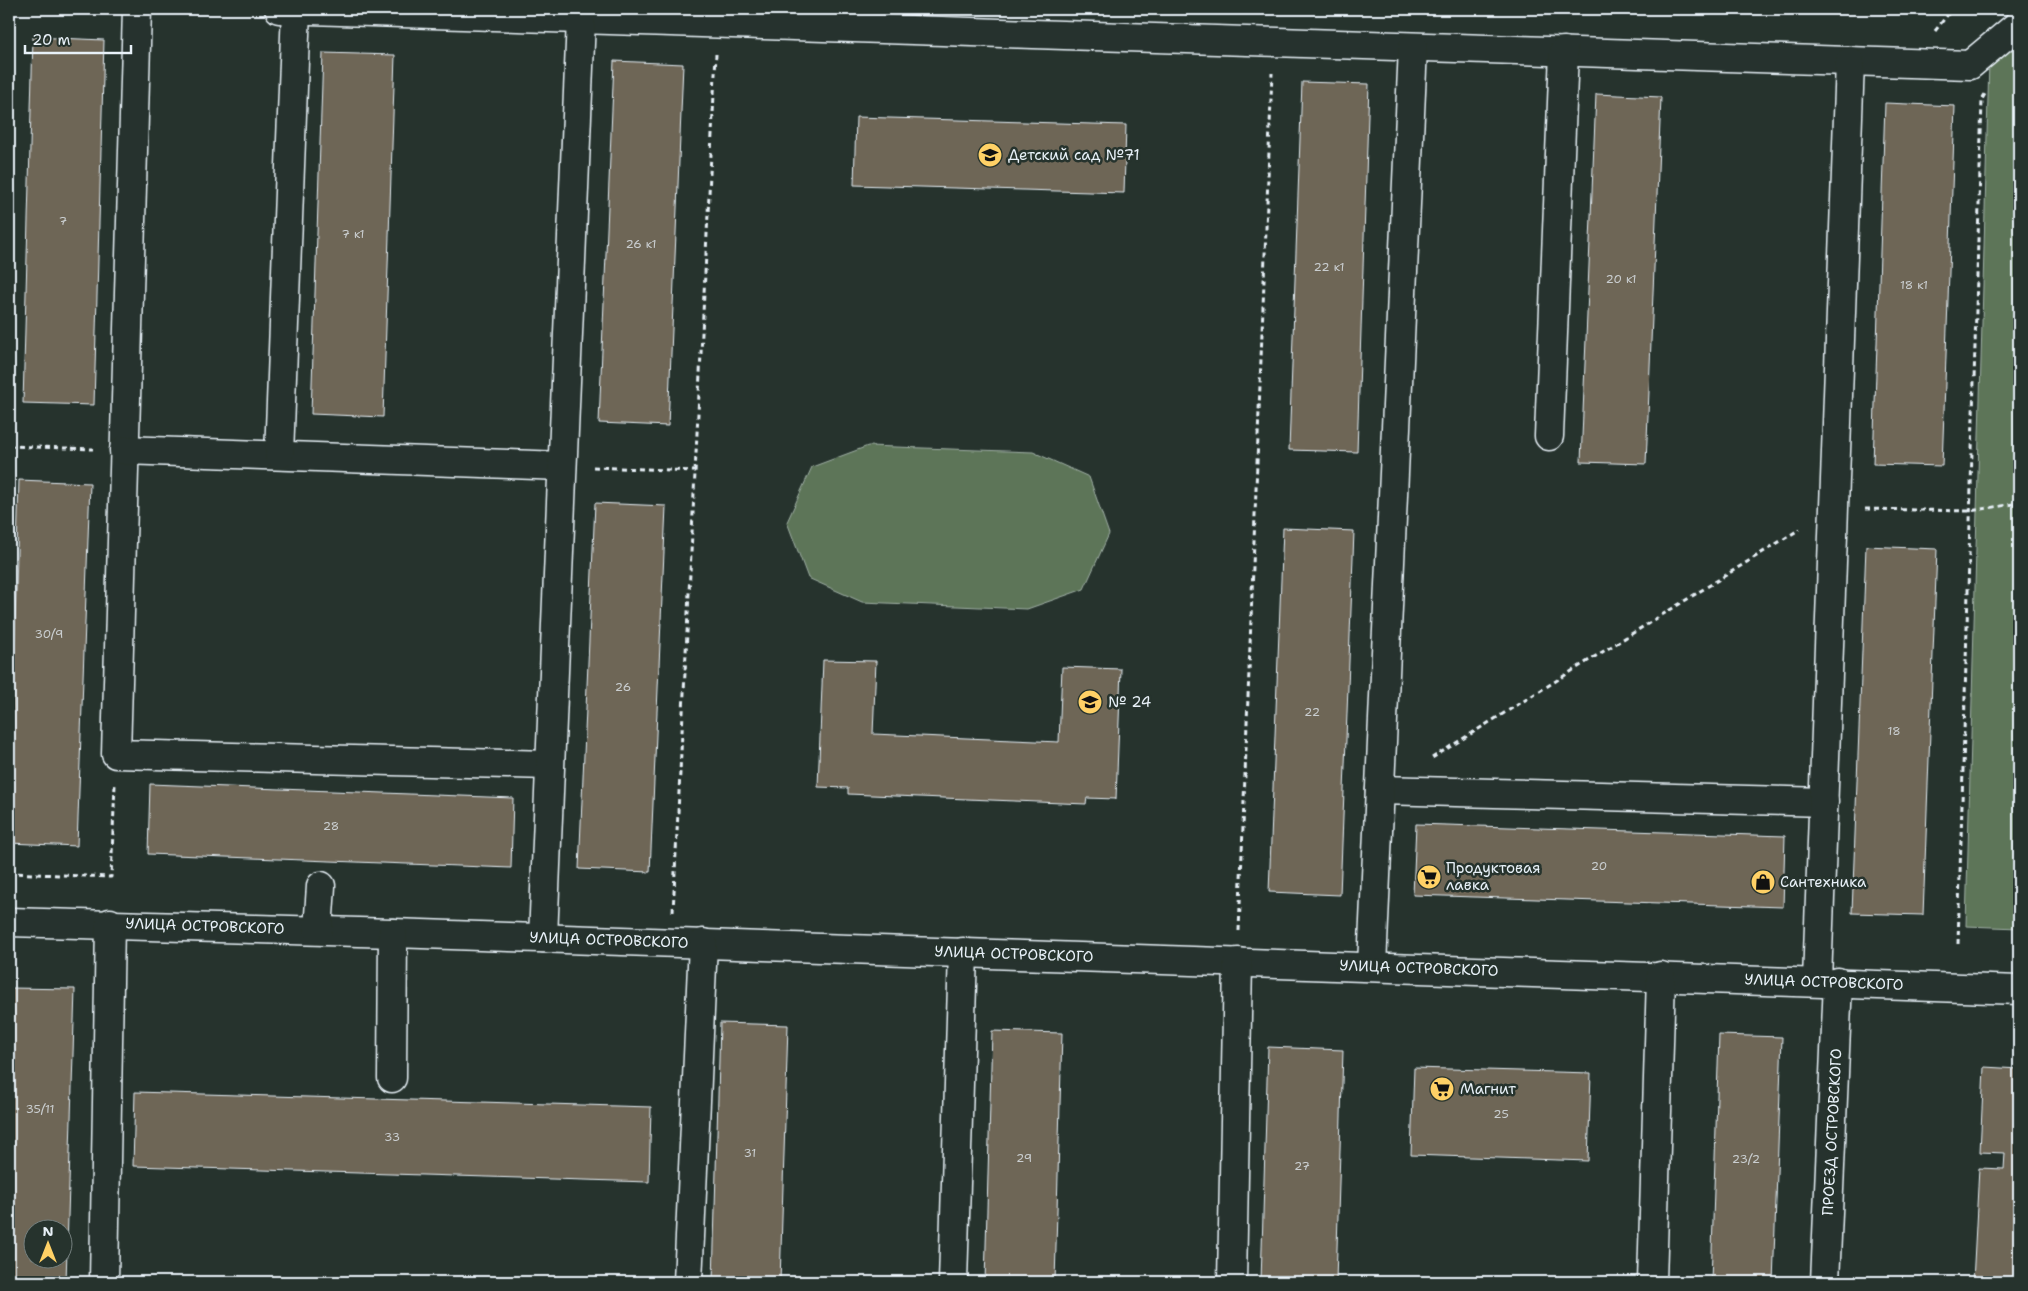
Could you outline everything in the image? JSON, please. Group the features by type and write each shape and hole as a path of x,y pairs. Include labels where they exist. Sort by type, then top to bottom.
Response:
{"street":[{"path":"137,9 116,754 549,765"},
{"path":"279,9 717,23 844,18 1273,42 1970,65 2019,24"},
{"path":"279,455 296,9"},
{"path":"543,938 581,19"},
{"path":"1372,966 1413,47"},
{"path":"1549,436 1564,51"},
{"name":"ПРОЕЗД ОСТРОВСКОГО","path":"1825,1282 1828,982 1824,802 1850,61"},
{"path":"124,450 562,466"},
{"path":"1380,790 1824,802"},
{"path":"318,930 320,886"},
{"name":"УЛИЦА ОСТРОВСКОГО","path":"9,922 110,923 703,943 2019,990"},
{"path":"104,1282 110,923"},
{"path":"392,1078 393,933"},
{"path":"688,1282 703,943"},
{"path":"953,1282 963,952"},
{"path":"1232,1282 1238,962"},
{"path":"1652,1282 1661,976"}],"path":[{"path":"9,35 10,9"},
{"path":"672,942 717,23"},
{"path":"1238,962 1273,42"},
{"path":"1958,944 1982,99 1986,90"},
{"path":"9,446 124,450"},
{"path":"562,466 695,471"},
{"path":"1430,758 1834,508 1970,512 2019,503"},
{"path":"9,873 111,877 116,754"}],"green space":[{"path":"2019,37 2019,928 1966,926 1989,60"},
{"path":"868,446 1033,452 1089,477 1109,534 1084,589 1027,609 862,602 808,578 787,522 812,467"}],"building":[{"path":"33,37 104,40 94,405 23,403"},
{"path":"323,53 395,55 383,417 311,414"},
{"path":"614,61 683,64 668,426 599,423"},
{"path":"1302,82 1369,84 1357,452 1289,450"},
{"path":"1596,94 1661,97 1646,464 1581,462"},
{"path":"1885,103 1955,106 1942,466 1873,464"},
{"name":"Детский сад №71","path":"856,117 1126,125 1124,193 854,185"},
{"path":"19,480 90,483 77,846 9,843"},
{"path":"595,503 666,506 650,872 579,869"},
{"path":"1283,528 1354,531 1340,895 1269,892"},
{"path":"1866,546 1937,549 1923,915 1852,913"},
{"name":"№ 24","path":"823,660 876,661 873,734 1059,742 1062,667 1121,669 1116,799 1087,798 1086,804 848,794 848,788 818,787"},
{"path":"150,784 513,798 511,868 148,854"},
{"path":"1416,824 1785,836 1783,907 1413,895"},
{"path":"9,988 75,989 68,1218 22,1218 22,1268 66,1268 66,1282 9,1282"},
{"path":"720,1023 788,1025 780,1282 713,1282"},
{"path":"992,1031 1062,1033 1055,1282 985,1282"},
{"path":"1719,1035 1782,1037 1773,1282 1711,1282"},
{"path":"1268,1047 1343,1050 1336,1282 1261,1282"},
{"path":"1984,1067 2019,1069 2019,1282 1973,1282 1979,1168 2004,1169 2005,1153 1980,1152"},
{"path":"1414,1068 1591,1073 1588,1161 1411,1155"},
{"path":"135,1092 651,1107 649,1182 133,1166"}],"place":[{"name":"Детский сад №71","path":"990,155"},
{"name":"№ 24","path":"1090,702"},
{"name":"Продуктовая лавка","path":"1429,877"},
{"name":"Сантехника","path":"1763,882"},
{"name":"Магнит","path":"1442,1089"}]}
